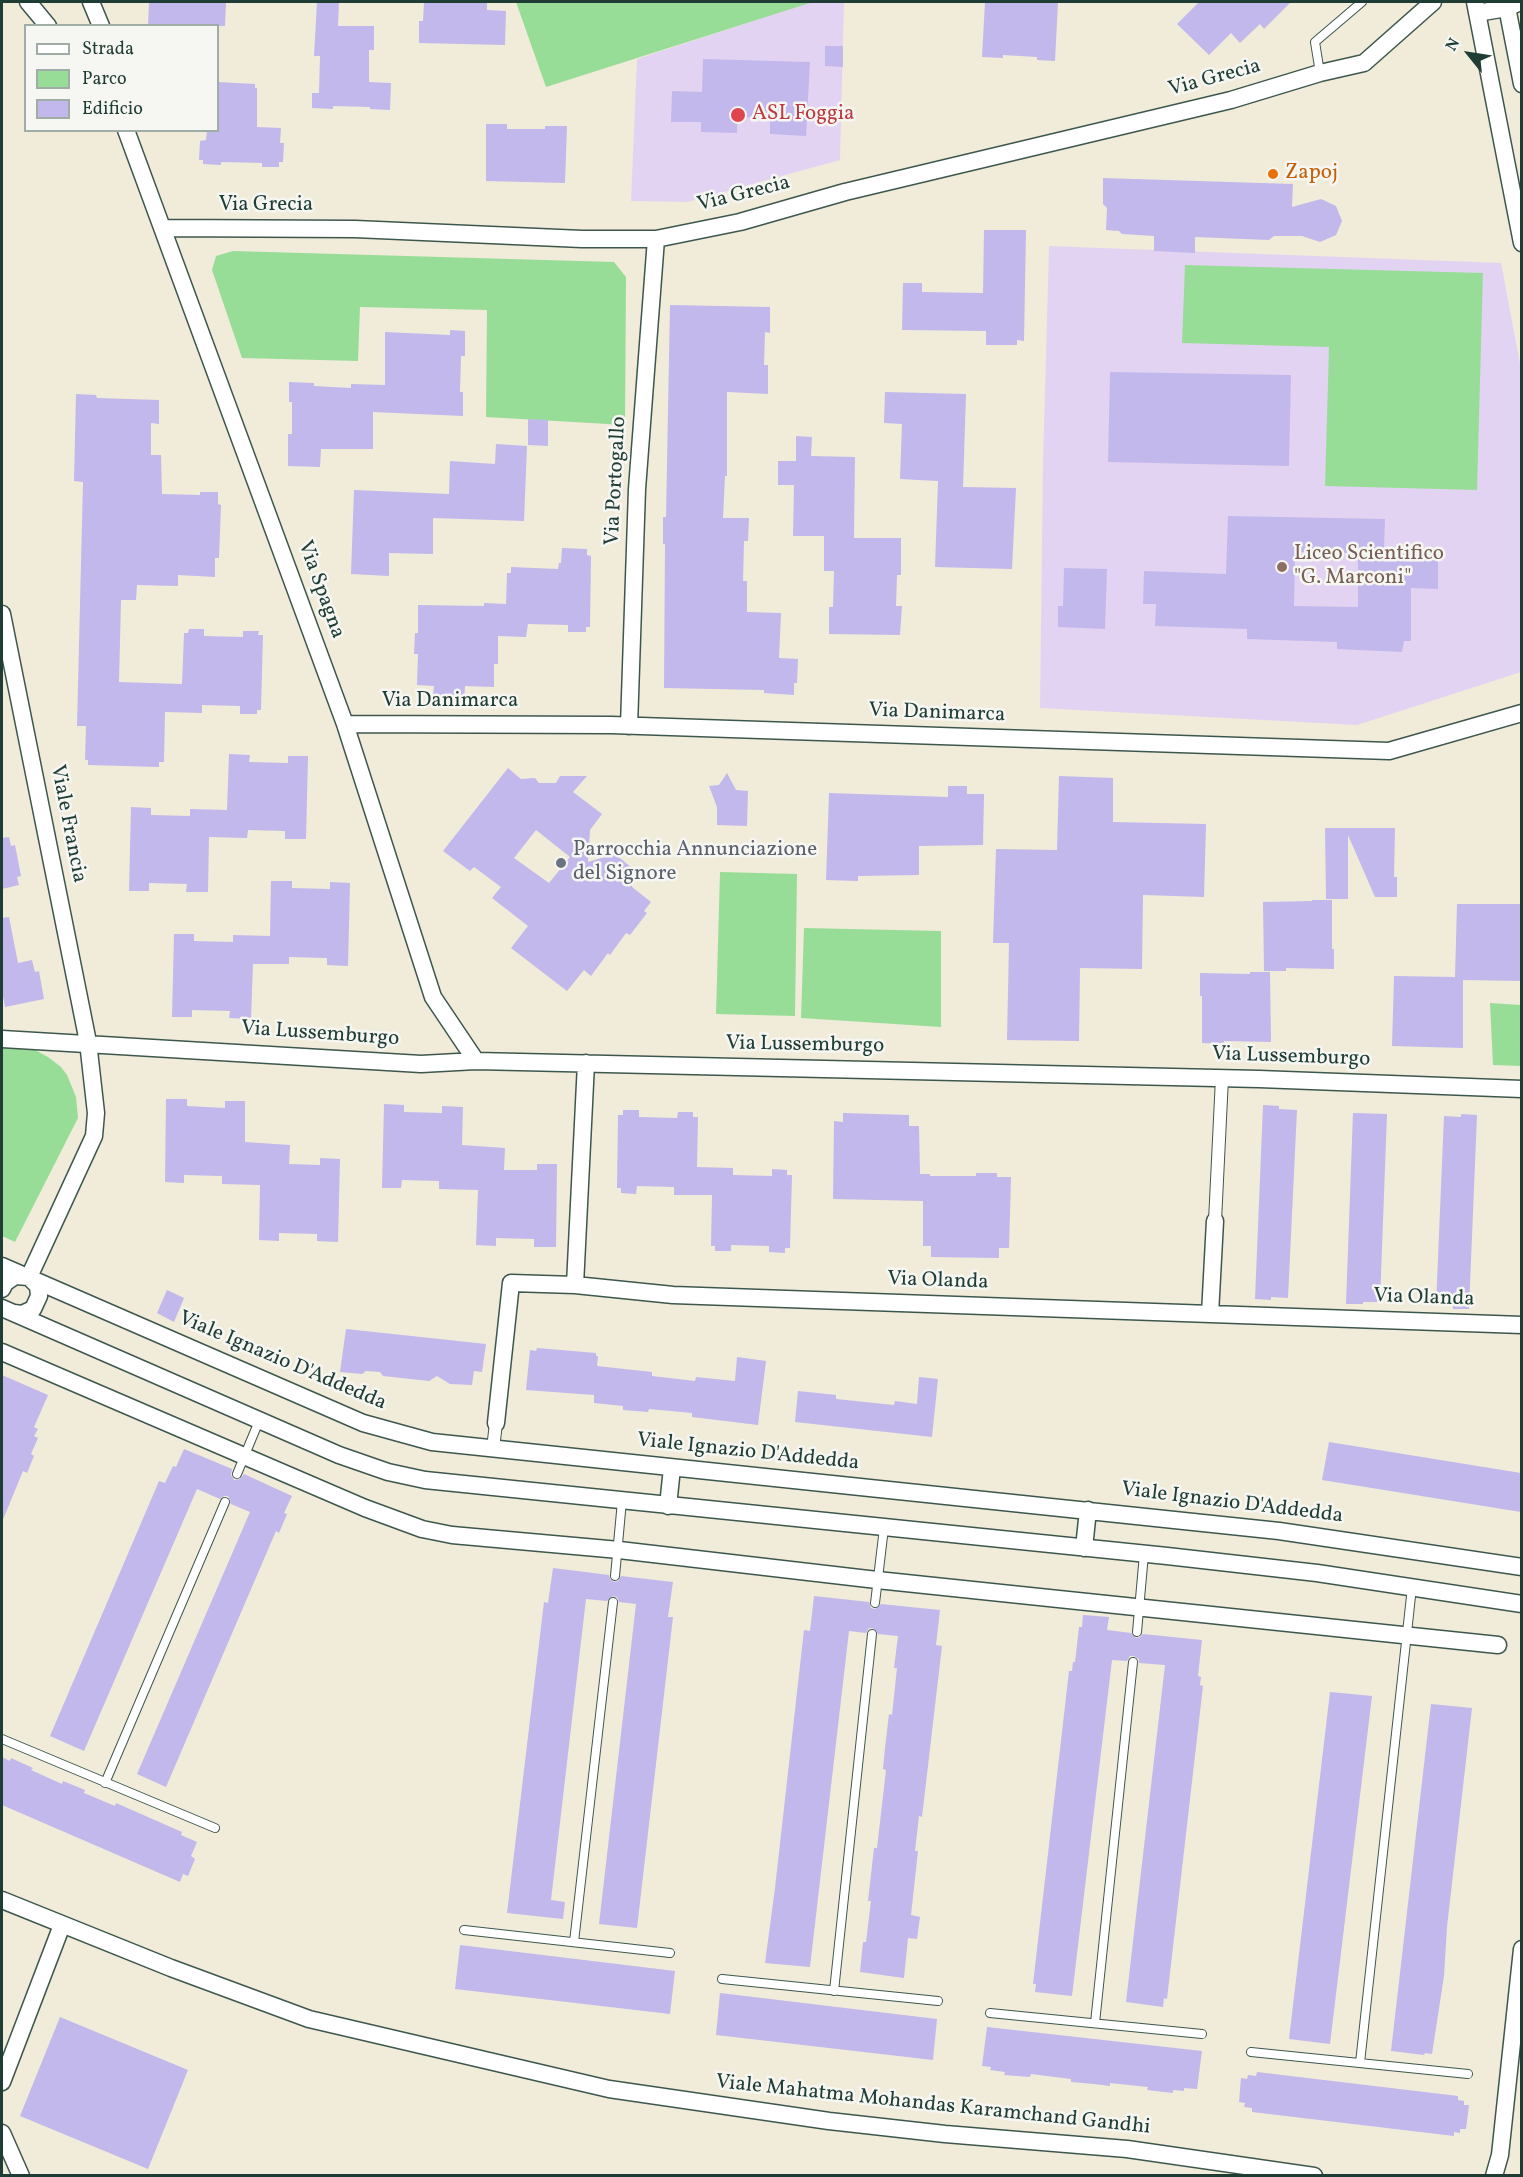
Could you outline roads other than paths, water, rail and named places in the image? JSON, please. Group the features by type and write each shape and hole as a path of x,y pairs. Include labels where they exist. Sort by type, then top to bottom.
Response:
{"street":[{"path":"28,2 46,24"},
{"path":"91,2 100,24"},
{"name":"Via Grecia","path":"163,228 354,229 582,239 656,239 740,222 845,192 1231,100 1320,73 1364,63 1433,2"},
{"path":"1521,84 1511,4 1476,7 1521,243"},
{"name":"Via Spagna","path":"127,132 345,724 433,997 476,1060"},
{"name":"Via Portogallo","path":"629,726 637,489 656,239"},
{"name":"Viale Francia","path":"2,614 88,1042 96,1113 94,1136 29,1277"},
{"name":"Via Danimarca","path":"345,724 629,726 1389,750 1521,712"},
{"name":"Via Lussemburgo","path":"2,1039 88,1042 421,1064 476,1060 1222,1078 1521,1089"},
{"path":"575,1285 586,1063"},
{"path":"1210,1314 1222,1078"},
{"name":"Viale Ignazio D'Addedda","path":"2,1266 363,1424 432,1442 1326,1537 1521,1567"},
{"path":"2,1289 12,1277 22,1275 29,1277 38,1286 38,1303 27,1312 8,1310"},
{"name":"Via Olanda","path":"496,1423 511,1283 575,1285 673,1295 1521,1325"},
{"path":"2,1299 8,1310 339,1455 388,1472 424,1480 1317,1573 1521,1605"},
{"path":"2,1353 364,1508 422,1529 452,1535 619,1550 877,1580 1498,1645"},
{"path":"493,1449 496,1423"},
{"path":"668,1506 672,1468"},
{"path":"1083,1548 1088,1510"},
{"name":"Viale Mahatma Mohandas Karamchand Gandhi","path":"2,1900 234,1992 309,2019 609,2089 829,2121 1127,2150 1314,2175"},
{"path":"2,2082 62,1925"},
{"path":"1494,2175 1500,2155 1521,1950"},
{"path":"2,2133 21,2175"}],"lane":[{"path":"1320,73 1315,42 1362,2"},
{"path":"237,1474 259,1420"},
{"path":"615,1576 622,1501"},
{"path":"105,1783 225,1502"},
{"path":"875,1603 884,1528"},
{"path":"1137,1632 1144,1554"},
{"path":"1360,2063 1412,1587"},
{"path":"574,1942 613,1602"},
{"path":"834,1991 872,1634"},
{"path":"1095,2023 1134,1662"},
{"path":"2,1739 215,1828"},
{"path":"464,1930 670,1953"},
{"path":"722,1979 939,2001"},
{"path":"990,2013 1202,2034"},
{"path":"1251,2052 1468,2074"}],"place":[{"name":"ASL Foggia","path":"738,115"},
{"name":"Zapoj","path":"1273,174"},
{"name":"Liceo Scientifico \"G. Marconi\"","path":"1282,567"},
{"name":"Parrocchia Annunciazione del Signore","path":"561,863"}]}
